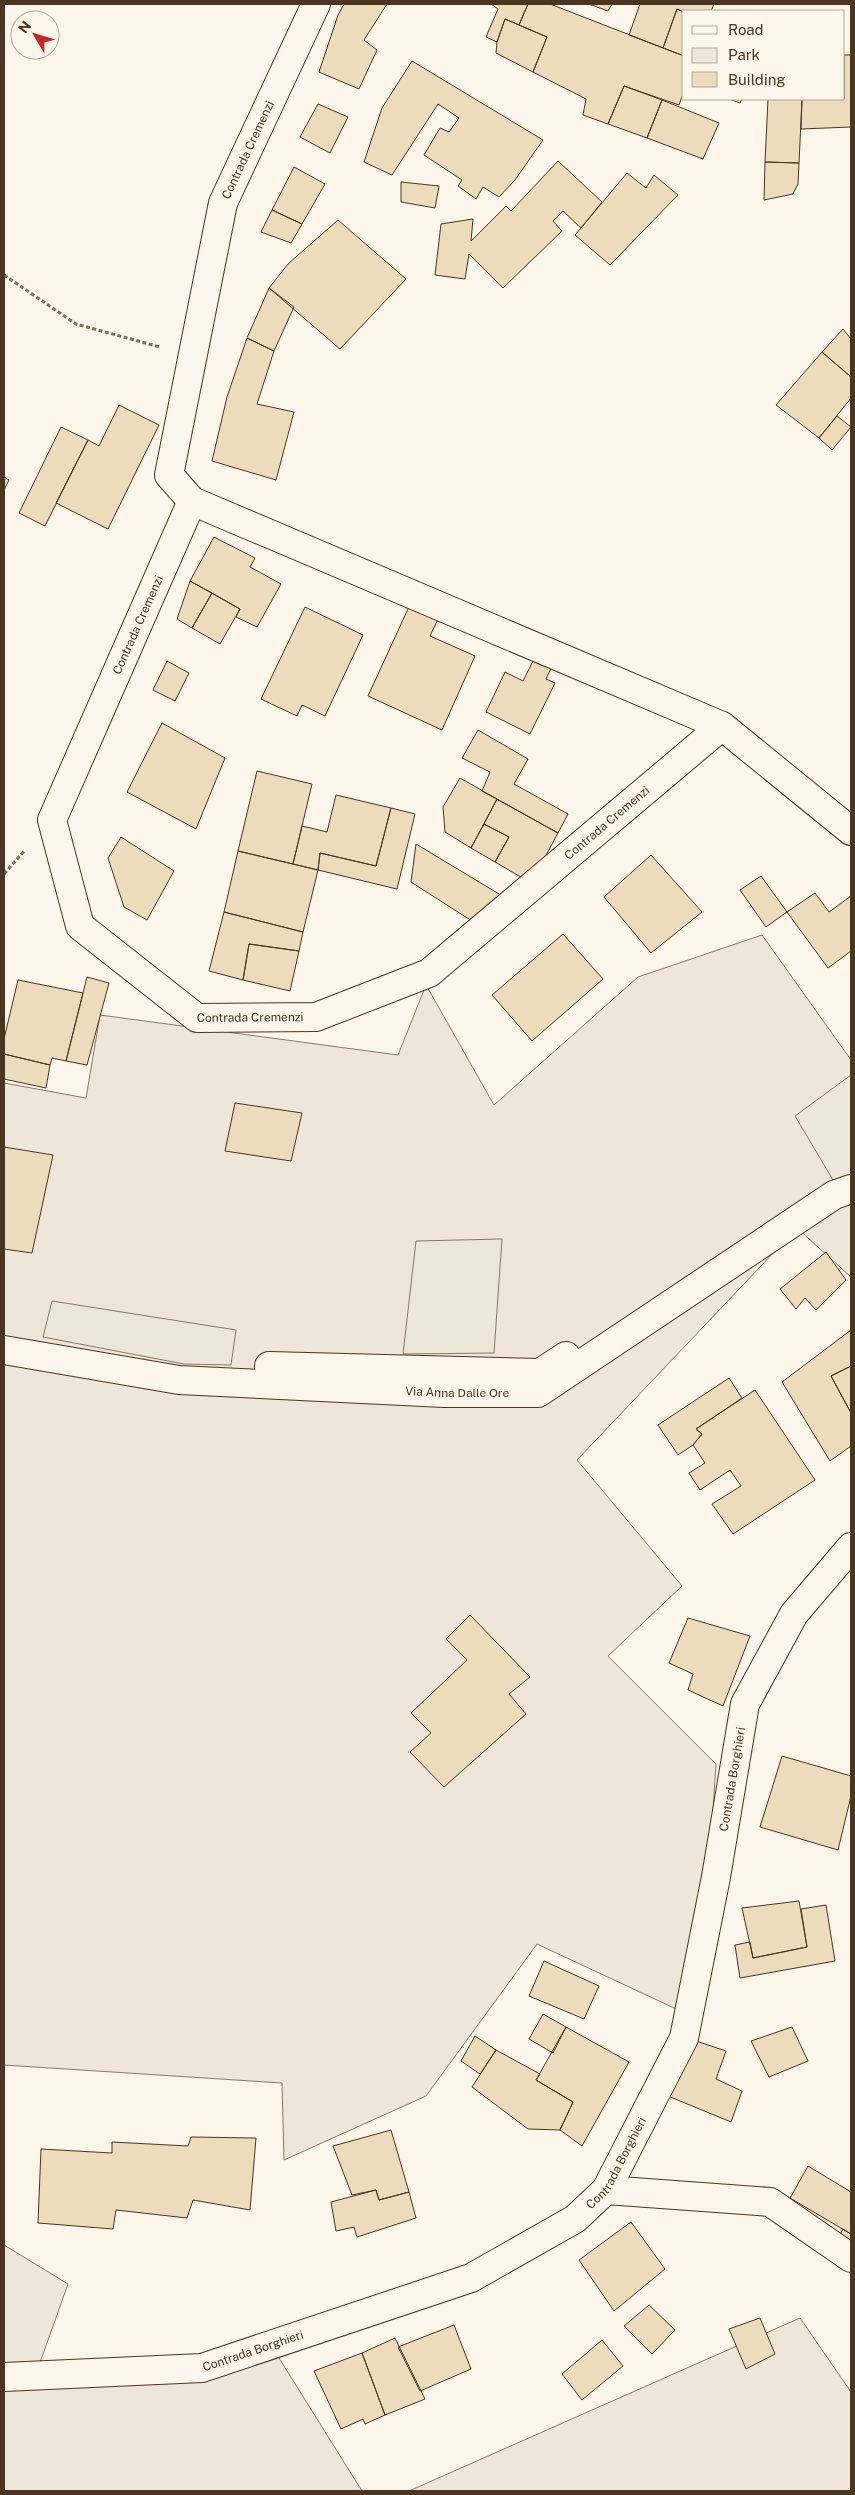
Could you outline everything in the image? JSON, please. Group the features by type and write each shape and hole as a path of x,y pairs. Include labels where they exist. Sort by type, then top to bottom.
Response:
{"street":[{"name":"Contrada Cremenzi","path":"316,4 223,203 169,475 192,501 722,726 851,831"},
{"name":"Contrada Cremenzi","path":"192,501 52,820 80,926 197,1018 316,1017 429,973 722,726"},
{"name":"Via Anna Dalle Ore","path":"4,1330 184,1364 540,1373 829,1182 851,1174"},
{"name":"Via Anna Dalle Ore","path":"4,1350 179,1380 444,1393 538,1393 826,1200 851,1189"},
{"name":"Contrada Borghieri","path":"4,2378 202,2368 471,2278 575,2219 606,2190 684,2038 716,1877 745,1704 794,1614 851,1547"},
{"path":"606,2190 770,2202 851,2258"}],"path":[{"path":"4,275 76,324 193,356"}],"green space":[{"path":"762,935 851,1060 851,1277 797,1228 577,1460 682,1586 608,1656 716,1764 706,1920 687,2014 537,1944 426,2096 284,2160 282,2083 4,2065 4,1083 86,1098 100,1015 398,1055 426,985 494,1105 638,977"},
{"path":"4,2245 68,2284 32,2385 274,2350 362,2491 4,2491"},
{"path":"800,2318 851,2392 851,2491 409,2491"}],"shaded area":[{"path":"851,1075 851,1174 833,1180 795,1116"},
{"path":"502,1239 494,1353 403,1354 416,1241"},
{"path":"52,1301 236,1330 231,1365 184,1364 43,1337"}],"building":[{"path":"344,4 387,4 364,40 377,50 359,89 319,72 338,15"},
{"path":"491,4 528,4 519,25 505,19 497,42 486,37 498,9"},
{"path":"528,4 550,4 682,55 682,97 679,105 624,86 608,124 583,115 586,99 533,72 547,37 519,25"},
{"path":"589,4 612,4 608,11"},
{"path":"640,4 714,4 711,10 682,11 677,9 663,48 629,35"},
{"path":"677,9 682,11 682,55 663,48"},
{"path":"505,19 547,37 533,72 496,53 497,42"},
{"path":"845,55 851,55 851,127 801,129 802,100 845,100"},
{"path":"412,61 543,140 515,180 499,197 483,187 476,199 458,186 462,180 424,155 440,128 449,132 459,118 438,104 392,175 364,162 382,108"},
{"path":"624,86 662,100 647,138 608,124"},
{"path":"662,100 719,123 703,159 647,138"},
{"path":"768,100 802,100 799,163 765,162"},
{"path":"318,104 348,117 330,153 300,137"},
{"path":"558,161 602,202 581,228 563,211 553,221 562,231 503,288 469,254 465,279 435,275 441,224 473,219 471,241 506,206 511,211"},
{"path":"765,162 799,163 798,184 793,194 764,200"},
{"path":"294,167 325,184 302,224 272,210"},
{"path":"627,173 646,188 654,175 678,195 610,265 575,235"},
{"path":"401,182 439,186 435,208 401,202"},
{"path":"272,210 302,224 291,243 261,232"},
{"path":"338,220 406,279 340,349 269,288 288,264"},
{"path":"269,288 294,307 274,351 247,338"},
{"path":"843,329 851,339 851,377 822,352"},
{"path":"247,338 274,351 257,404 294,412 276,480 212,461 227,397"},
{"path":"822,352 851,377 851,398 819,438 776,405"},
{"path":"119,405 159,425 108,529 56,503 88,440 99,446"},
{"path":"837,416 851,427 832,450 819,438"},
{"path":"61,427 88,440 45,526 19,513"},
{"path":"4,477 9,480 4,490"},
{"path":"214,537 255,558 250,567 281,584 257,627 236,617 240,609 190,581"},
{"path":"190,581 212,593 192,628 177,619"},
{"path":"212,593 240,609 220,644 192,628"},
{"path":"413,598 442,611 430,636 475,656 442,730 368,696"},
{"path":"305,607 363,635 325,716 302,705 297,716 261,699"},
{"path":"536,655 553,664 546,679 555,683 530,734 486,712 505,672 523,681"},
{"path":"167,661 189,673 175,701 153,690"},
{"path":"162,723 225,758 196,829 127,792"},
{"path":"478,730 528,759 514,784 568,814 558,833 482,791 490,772 462,758"},
{"path":"257,771 312,784 293,864 238,851"},
{"path":"460,778 497,799 471,848 445,832 443,807"},
{"path":"336,795 391,808 376,866 320,853 318,870 293,864 302,826 327,832"},
{"path":"497,799 558,833 531,883 495,862 509,837 484,824"},
{"path":"391,808 415,814 397,889 318,870 320,853 376,866"},
{"path":"484,824 509,837 495,862 471,848"},
{"path":"121,837 174,871 147,920 124,907 108,858"},
{"path":"416,844 514,903 486,930 411,882"},
{"path":"238,851 318,870 303,932 224,912"},
{"path":"651,855 702,912 651,953 604,897"},
{"path":"761,876 787,912 766,927 740,890"},
{"path":"815,893 829,912 851,896 851,951 828,968 787,912"},
{"path":"224,912 303,932 299,951 249,944 243,980 209,971"},
{"path":"563,934 603,979 532,1041 492,995"},
{"path":"249,944 299,951 290,991 243,980"},
{"path":"87,977 109,983 87,1065 66,1061"},
{"path":"18,980 83,993 66,1061 52,1058 50,1065 4,1054 4,1039"},
{"path":"4,1054 50,1065 46,1088 4,1079"},
{"path":"235,1103 302,1113 291,1161 225,1151"},
{"path":"4,1147 53,1155 32,1253 4,1249"},
{"path":"826,1252 846,1280 816,1310 805,1298 796,1309 780,1289"},
{"path":"851,1330 851,1366 831,1376 851,1413 851,1446 830,1461 782,1382"},
{"path":"851,1366 851,1413 831,1376"},
{"path":"729,1378 742,1398 696,1429 702,1434 693,1445 678,1455 658,1425"},
{"path":"755,1390 815,1480 733,1534 712,1504 741,1486 730,1470 700,1490 689,1473 705,1463 693,1445 702,1434 696,1429"},
{"path":"470,1615 530,1677 509,1694 526,1714 444,1787 410,1752 431,1733 411,1713 467,1660 446,1639"},
{"path":"688,1618 750,1636 723,1706 688,1690 693,1674 669,1663"},
{"path":"782,1756 851,1776 851,1796 838,1850 760,1827"},
{"path":"799,1901 807,1947 753,1958 742,1908"},
{"path":"826,1905 835,1961 740,1978 735,1945 750,1942 753,1958 807,1947 801,1909"},
{"path":"544,1961 599,1986 584,2019 529,1996"},
{"path":"543,2014 566,2027 553,2053 529,2039"},
{"path":"566,2027 629,2062 582,2146 560,2130 573,2102 536,2080"},
{"path":"792,2027 808,2061 769,2077 751,2041"},
{"path":"475,2036 496,2050 480,2074 461,2061"},
{"path":"690,2039 726,2051 716,2079 742,2091 731,2122 668,2096"},
{"path":"496,2050 540,2074 536,2080 573,2102 560,2130 528,2129 472,2087"},
{"path":"391,2130 409,2192 379,2200 376,2190 352,2195 333,2146"},
{"path":"191,2137 256,2138 250,2210 193,2200 187,2218 116,2210 113,2229 38,2223 41,2149 112,2153 112,2142 188,2146"},
{"path":"808,2166 851,2192 851,2234 790,2198"},
{"path":"376,2190 379,2200 409,2192 416,2218 357,2237 354,2227 336,2231 331,2202"},
{"path":"631,2222 665,2269 614,2311 579,2260"},
{"path":"843,2229 851,2234 851,2247 838,2238"},
{"path":"649,2305 675,2330 652,2354 624,2326"},
{"path":"760,2318 775,2354 746,2369 729,2329"},
{"path":"454,2325 471,2369 420,2391 398,2347"},
{"path":"395,2338 425,2399 385,2415 362,2353"},
{"path":"602,2340 623,2366 582,2400 562,2374"},
{"path":"362,2353 385,2415 365,2424 363,2419 341,2429 314,2371"}]}
